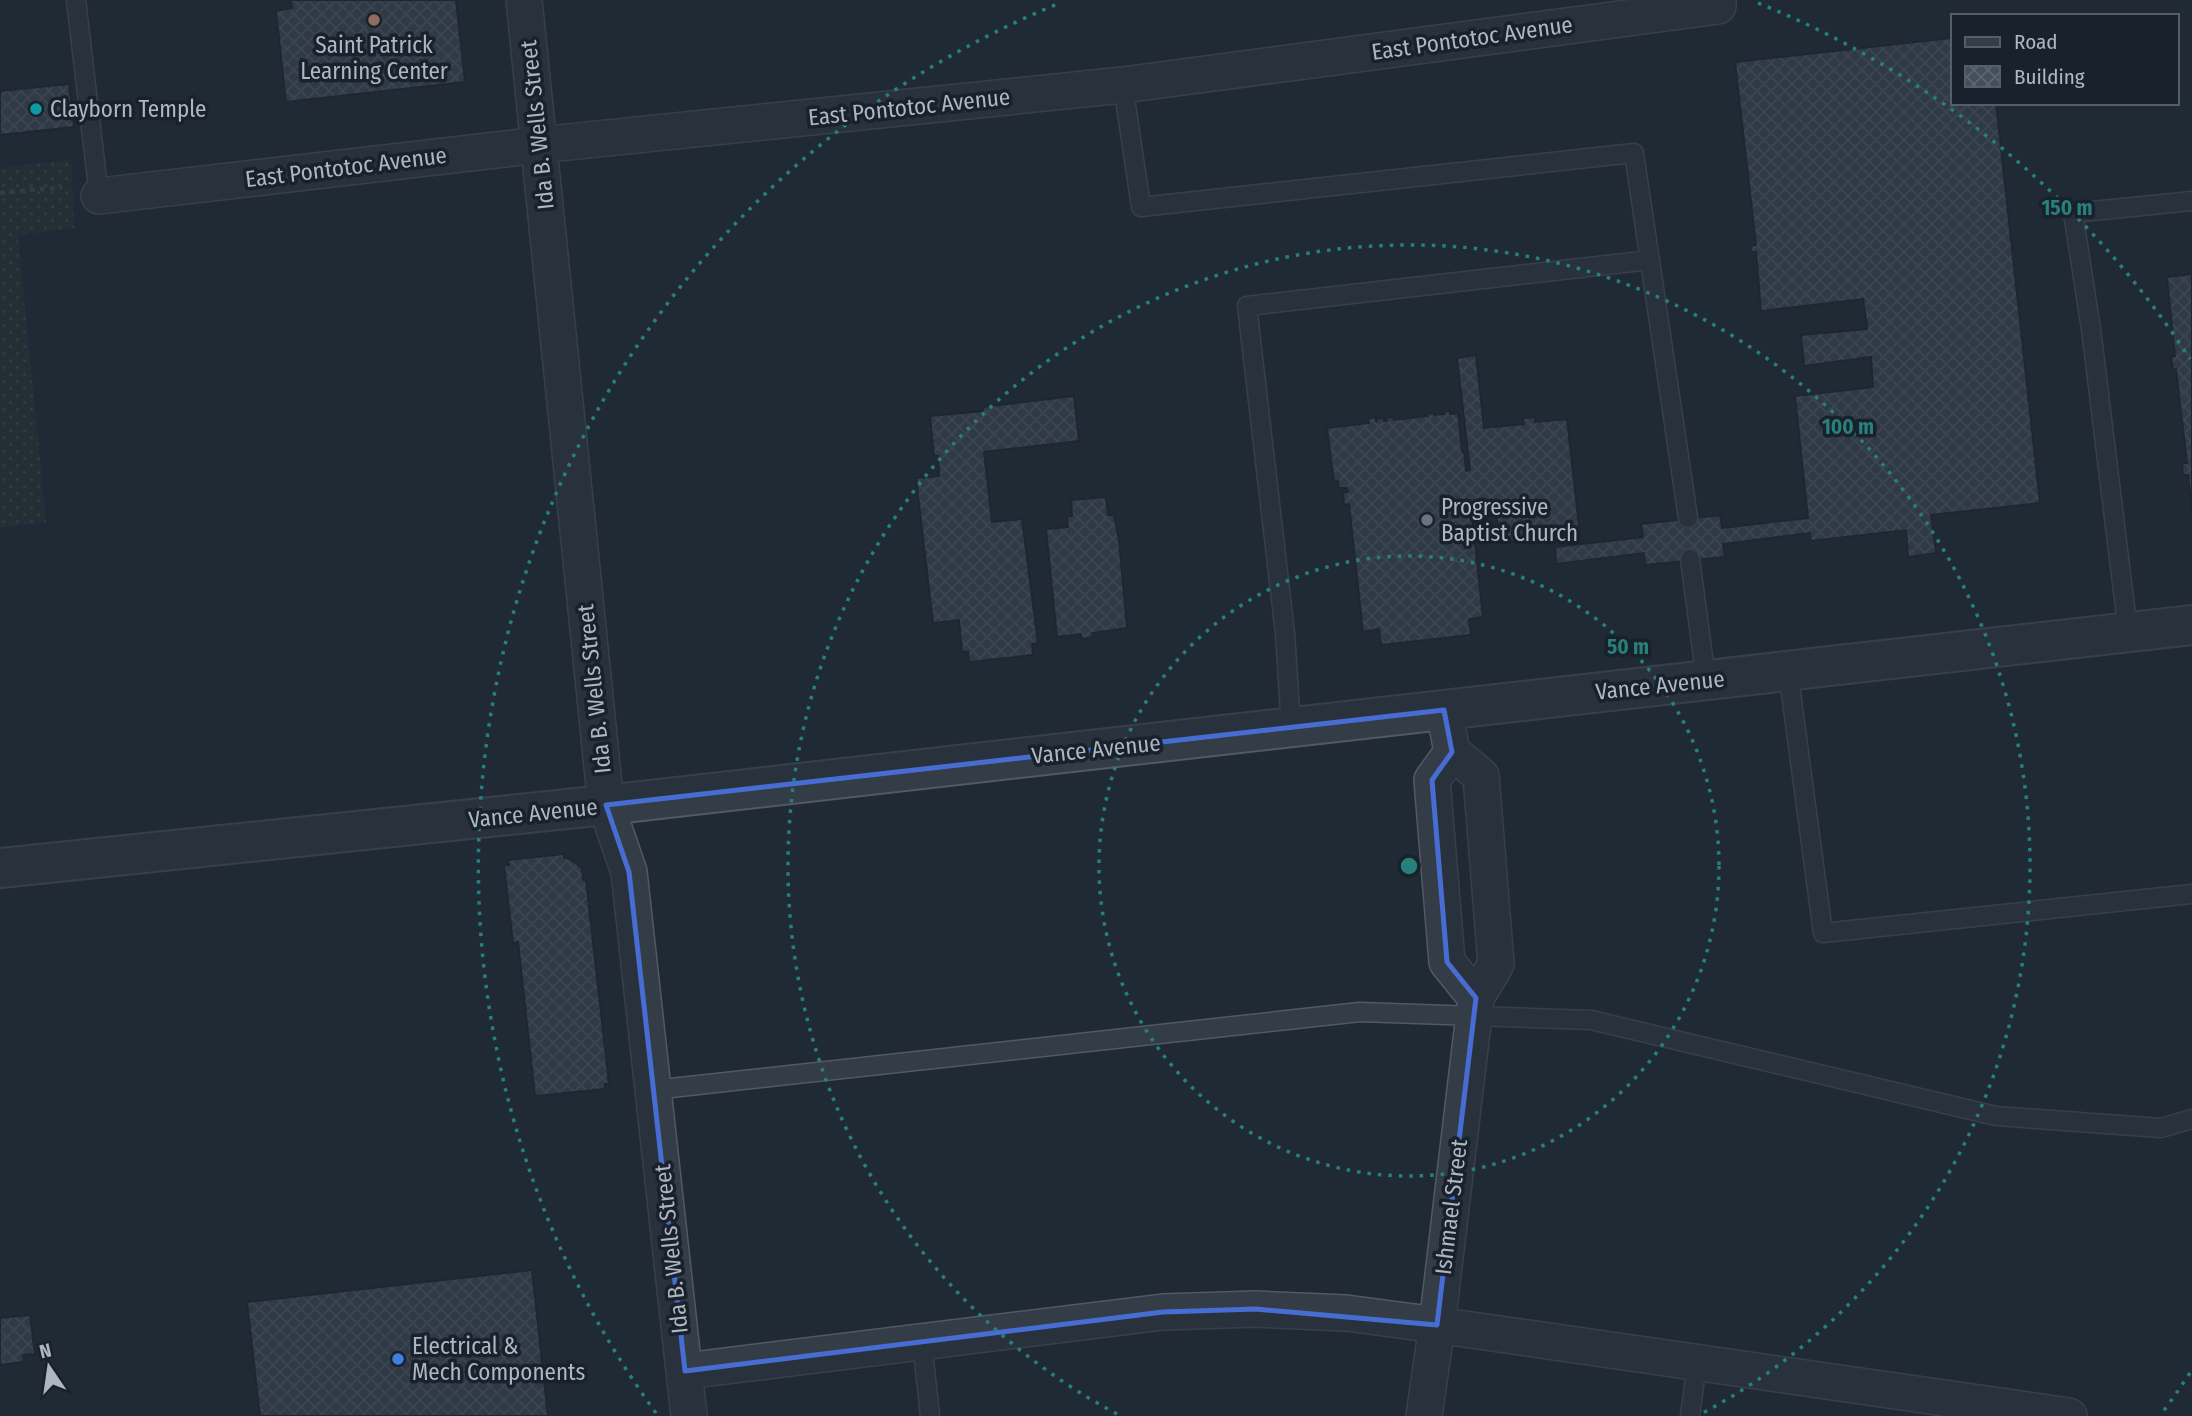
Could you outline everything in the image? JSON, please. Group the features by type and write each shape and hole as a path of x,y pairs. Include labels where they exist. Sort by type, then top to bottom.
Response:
{"street":[{"name":"Ida B. Wells Street","path":"524,0 606,805 629,873 689,1416"},
{"name":"East Pontotoc Avenue","path":"85,191 1123,85 1718,3"},
{"name":"Vance Avenue","path":"0,868 606,805 2192,625"},
{"path":"1444,710 1452,752 1432,780 1447,962 1475,1006"},
{"name":"Ishmael Street","path":"1424,1416 1475,1006 1496,964 1481,776 1452,752"},
{"path":"685,1371 1163,1312 1255,1309 1346,1313 2069,1416"}],"lane":[{"path":"76,0 85,191"},
{"path":"1123,85 1141,206 1634,153 1688,518"},
{"path":"2128,632 2091,329 2073,213 2192,201"},
{"path":"1291,727 1284,634 1247,306 1650,260"},
{"path":"1690,559 1706,680"},
{"path":"1788,671 1823,933 2192,894"},
{"path":"653,1090 1360,1012 1475,1006 1591,1020 1996,1116 2161,1128 2192,1119"},
{"path":"922,1341 930,1416"},
{"path":"1690,1416 1697,1362"}],"path":[{"path":"0,193 85,191"}],"highlighted area":[{"path":"1444,710 1452,752 1432,780 1447,962 1476,998 1437,1325 1255,1309 1163,1312 685,1371 629,872 606,805"}],"green space":[{"path":"71,160 74,228 18,235 46,522 0,528 0,168"}],"building":[{"path":"291,0 456,0 465,82 286,102 276,11 292,8"},
{"path":"1951,38 1951,105 1996,105 2040,503 1931,515 1936,553 1908,557 1906,530 1811,541 1810,533 1723,544 1725,557 1645,565 1644,553 1556,564 1555,547 1643,537 1641,524 1720,515 1722,528 1808,518 1795,396 1873,387 1871,357 1804,366 1801,335 1867,329 1863,299 1761,311 1756,252 1751,252 1750,246 1756,245 1735,62"},
{"name":"Clayborn Temple","path":"69,84 74,127 0,135 0,91"},
{"path":"2192,274 2192,513 2188,475 2183,475 2182,463 2187,463 2176,369 2173,370 2171,356 2175,356 2167,277"},
{"path":"1476,355 1484,428 1524,424 1523,418 1535,417 1535,422 1567,419 1580,535 1500,543 1495,504 1471,506 1483,617 1469,619 1471,635 1381,645 1379,629 1363,632 1349,504 1344,505 1343,493 1348,492 1347,488 1339,488 1338,481 1334,482 1327,428 1369,423 1368,419 1376,417 1376,422 1378,418 1387,421 1386,418 1393,417 1394,420 1450,411 1450,414 1458,413 1466,471 1470,470 1457,358"},
{"path":"1074,396 1079,441 984,452 992,522 1022,519 1038,643 1032,644 1033,655 969,662 968,652 962,652 959,620 933,623 916,478 939,476 930,416 983,411 983,407"},
{"path":"1106,497 1108,515 1114,515 1119,540 1127,628 1092,633 1093,637 1082,639 1081,634 1057,637 1046,529 1068,527 1067,516 1072,516 1071,500"},
{"path":"564,854 564,858 582,868 583,880 586,880 609,1084 605,1084 605,1089 535,1096 518,942 513,943 504,865 509,865 508,860"},
{"name":"Electrical & Mech Components","path":"532,1270 548,1416 260,1416 247,1302"},
{"path":"30,1315 35,1354 23,1355 24,1362 0,1365 0,1318"}],"place":[{"name":"Saint Patrick Learning Center","path":"374,20"},
{"name":"Clayborn Temple","path":"36,109"},
{"name":"Progressive Baptist Church","path":"1427,520"},
{"name":"Electrical & Mech Components","path":"398,1359"}]}
